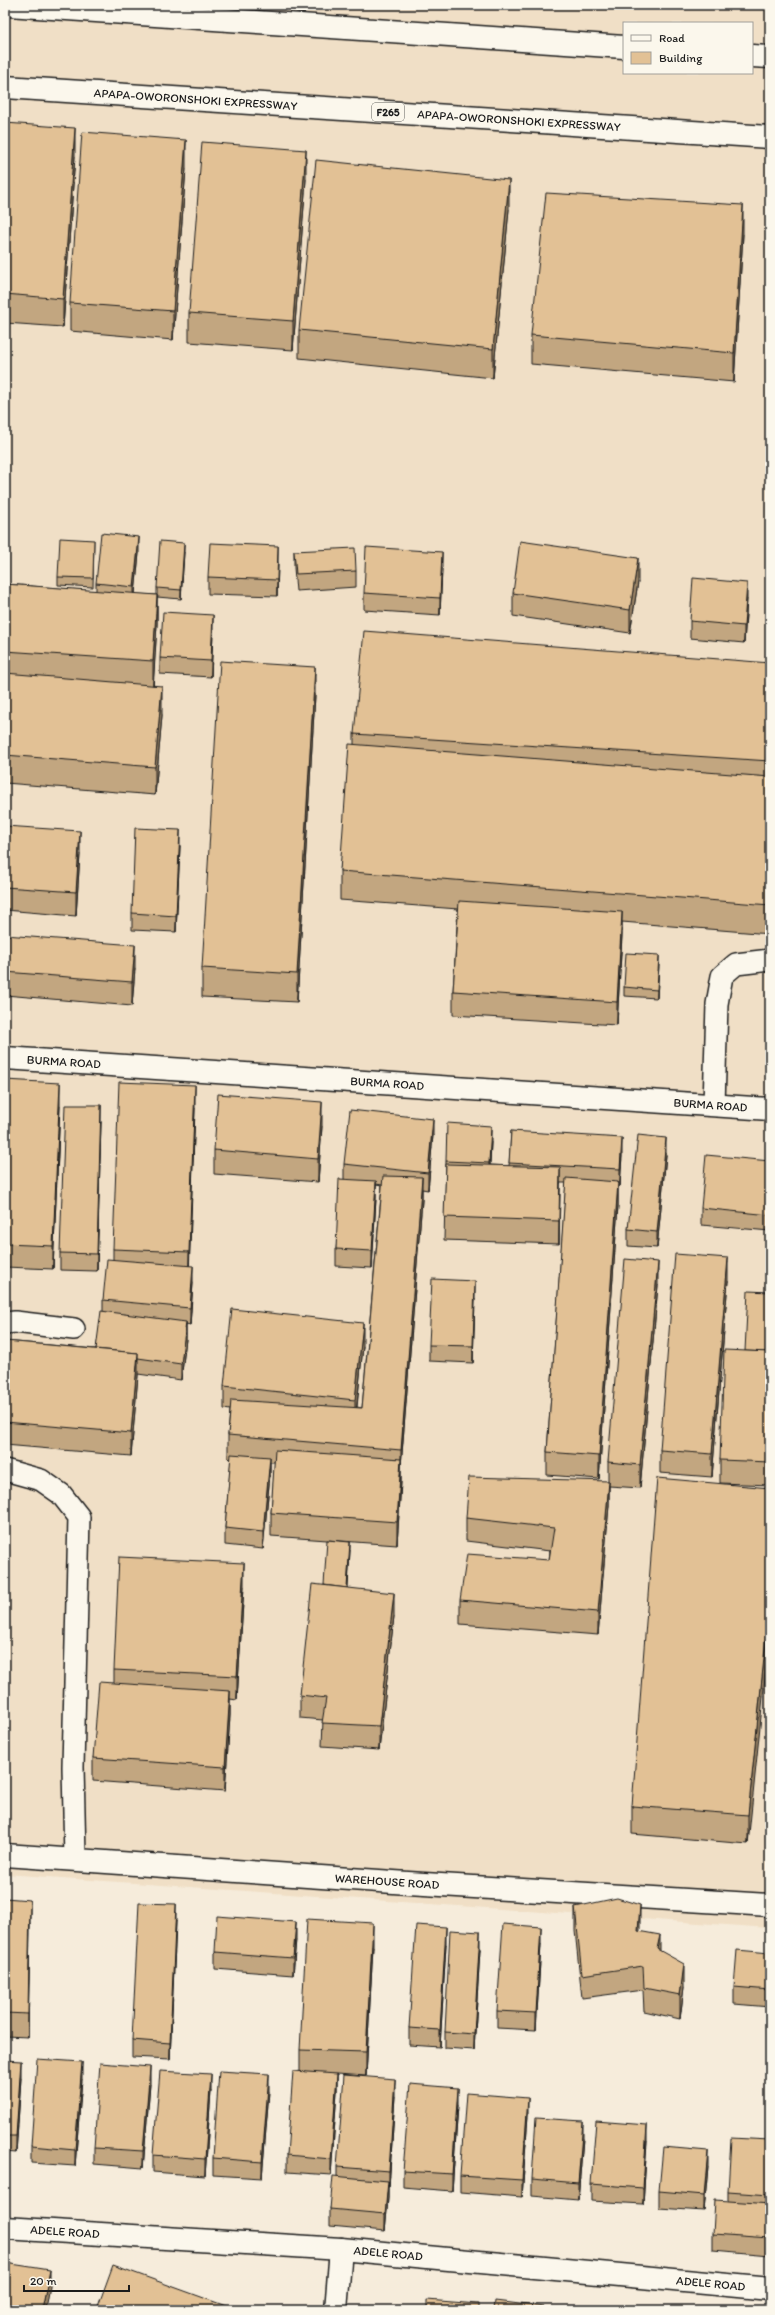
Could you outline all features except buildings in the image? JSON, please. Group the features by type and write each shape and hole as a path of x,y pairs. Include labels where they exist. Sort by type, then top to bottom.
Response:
{"main road":[{"path":"8,5 623,47"},
{"path":"753,56 770,57"},
{"name":"APAPA-OWORONSHOKI EXPRESSWAY","path":"5,87 770,137"},
{"name":"BURMA ROAD","path":"5,1058 770,1109"},
{"name":"WAREHOUSE ROAD","path":"5,1855 75,1858 408,1883 770,1905"},
{"name":"ADELE ROAD","path":"5,2228 341,2249 770,2290"},
{"path":"336,2310 341,2249"}],"lane":[{"path":"714,1105 717,1004 722,976 736,964 770,960"},
{"path":"5,1324 15,1322 74,1329"},
{"path":"5,1470 41,1480 61,1494 79,1517 73,1767 75,1858"}],"shaded area":[{"path":"5,5 770,5 770,1928 5,1874"}]}
